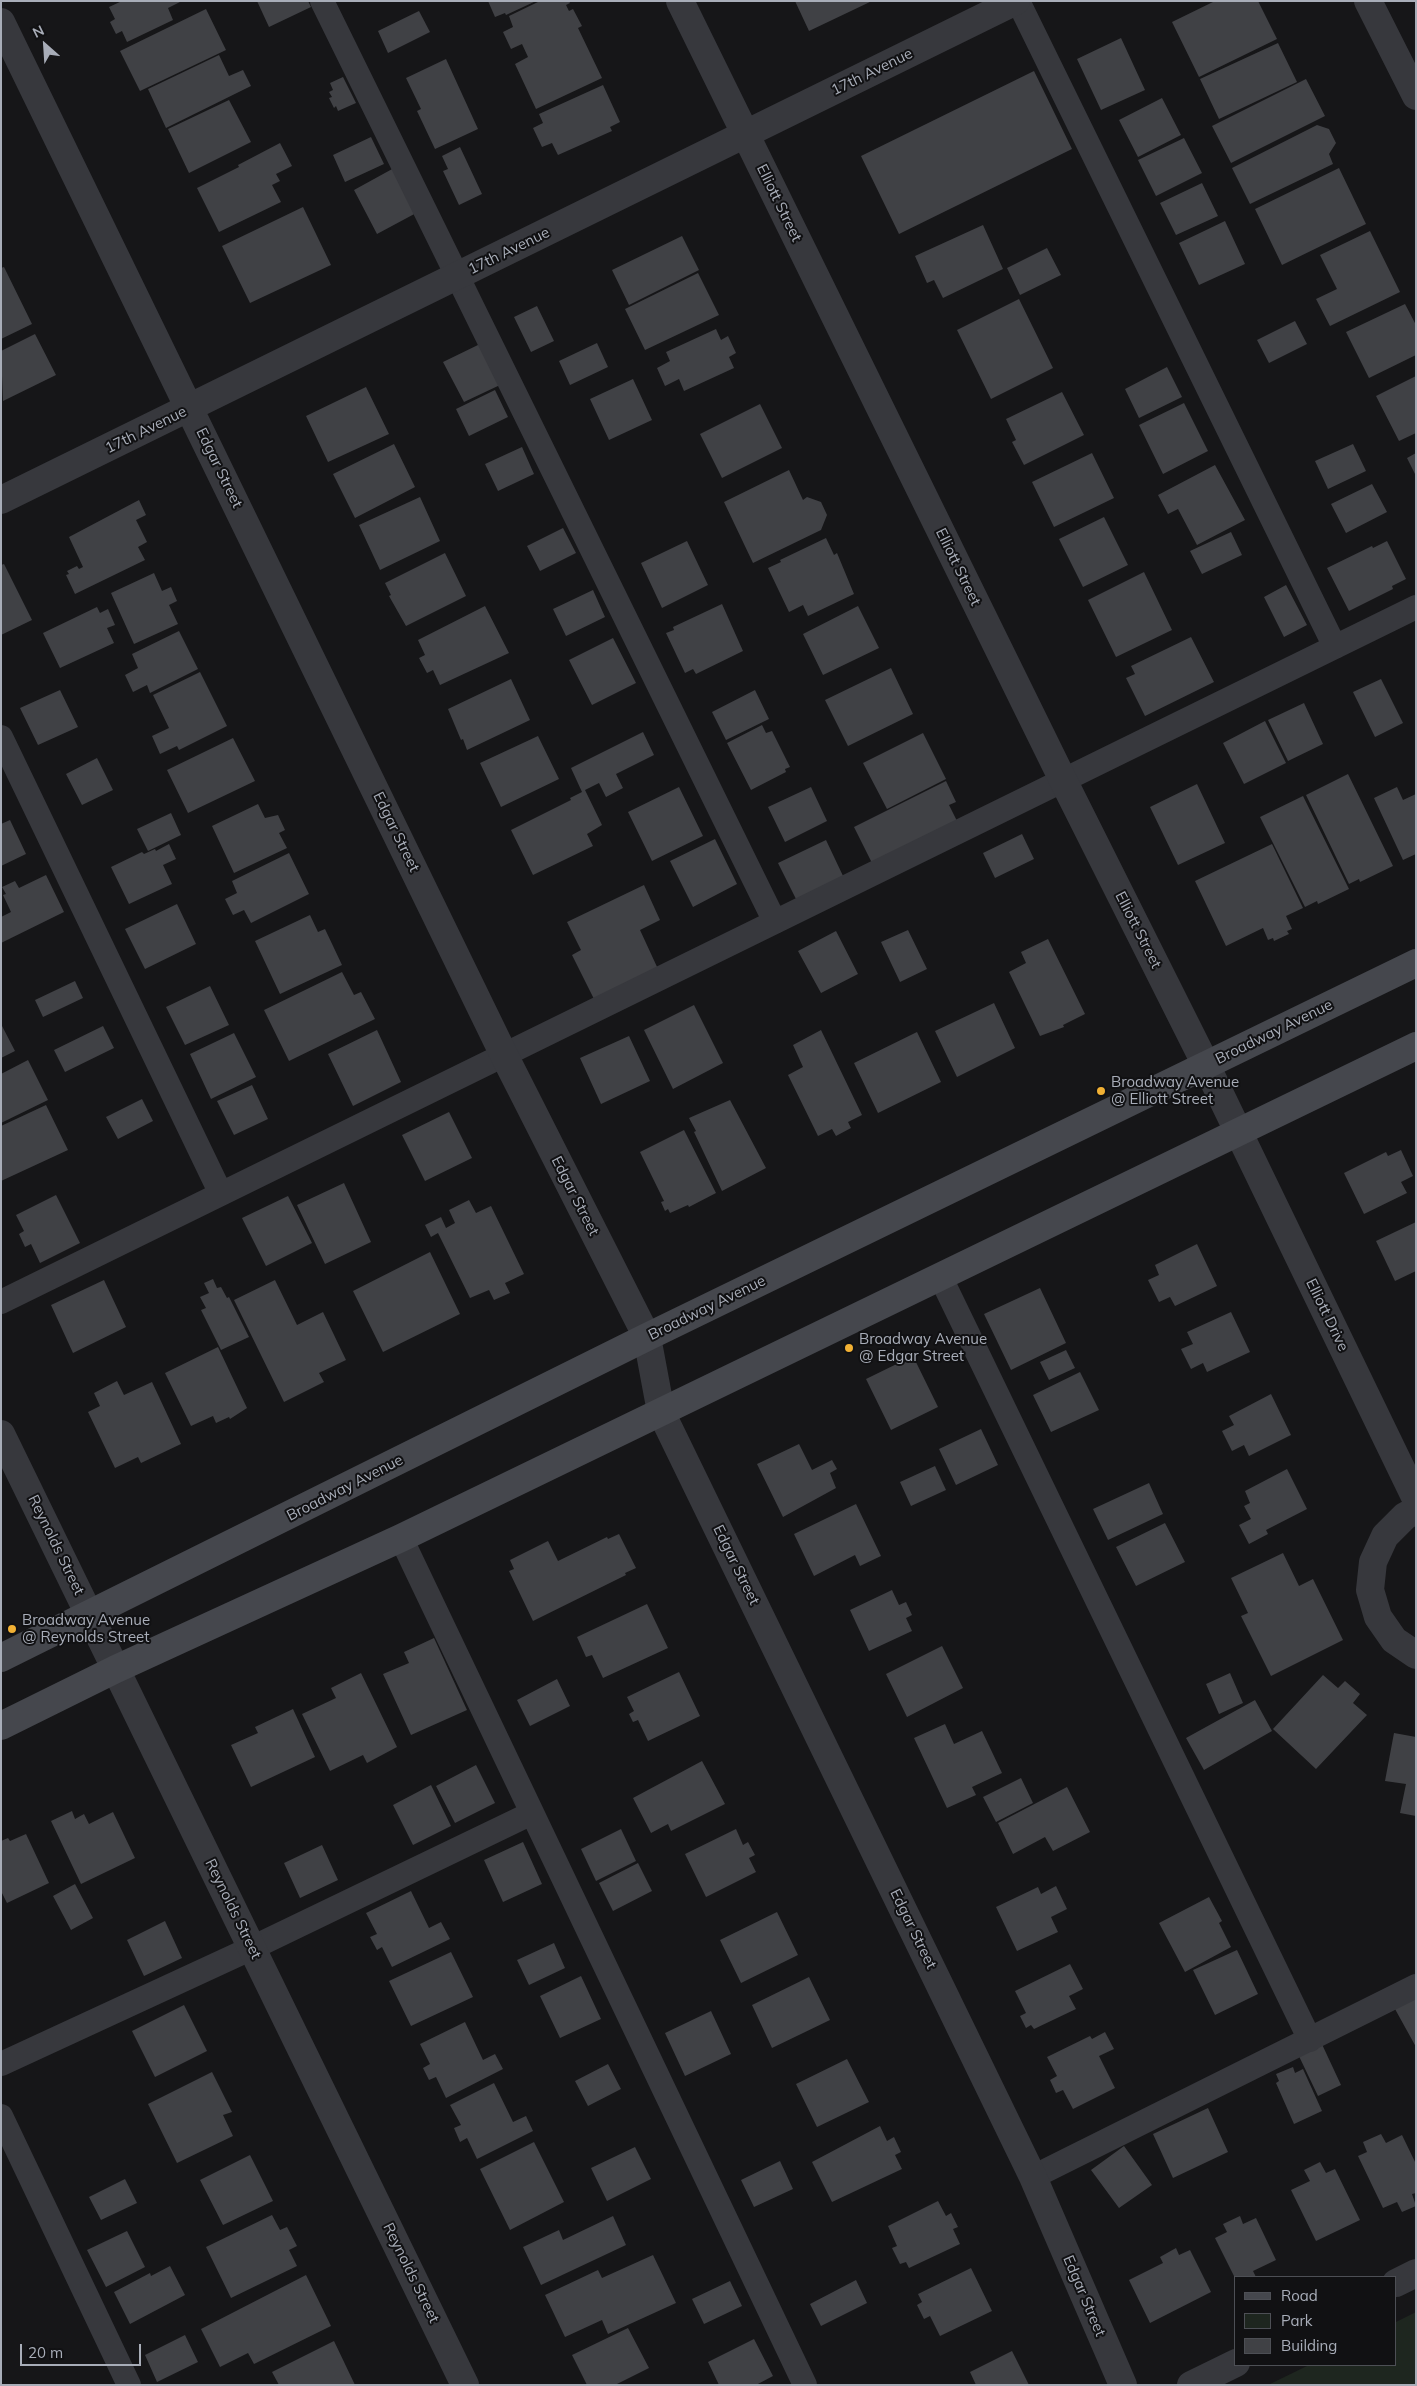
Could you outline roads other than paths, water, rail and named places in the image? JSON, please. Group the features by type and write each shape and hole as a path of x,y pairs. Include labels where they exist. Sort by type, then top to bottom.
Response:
{"street":[{"name":"Elliott Street","path":"680,1 1238,1132"},
{"name":"17th Avenue","path":"1,500 190,409 1017,1"},
{"path":"1368,1 1416,96"},
{"name":"Edgar Street","path":"1,22 504,1055 647,1337 661,1412 1033,2177 1121,2383"},
{"name":"Broadway Avenue","path":"1,1658 647,1337 1416,963"},
{"path":"1,1726 116,1669 401,1538 1416,1046"},
{"name":"Elliott Drive","path":"1238,1132 1416,1499"},
{"name":"Reynolds Street","path":"1,1434 465,2385"},
{"path":"1416,1510 1405,1516 1385,1536 1373,1562 1370,1590 1378,1617 1389,1633 1394,1640 1416,1655"},
{"path":"1397,2283 1416,2274"},
{"path":"1191,2385 1234,2363"}],"lane":[{"path":"322,1 775,922"},
{"path":"1017,1 1335,647"},
{"path":"1,1302 1416,607"},
{"path":"1,737 221,1194"},
{"path":"940,1276 1310,2040"},
{"path":"401,1538 805,2385"},
{"path":"1,2064 252,1948 532,1814"},
{"path":"1033,2177 1416,1986"},
{"path":"1,2116 129,2385"}],"place":[{"name":"Broadway Avenue @ Elliott Street","path":"1101,1091"},
{"name":"Broadway Avenue @ Edgar Street","path":"849,1348"},
{"name":"Broadway Avenue @ Reynolds Street","path":"12,1629"}]}
